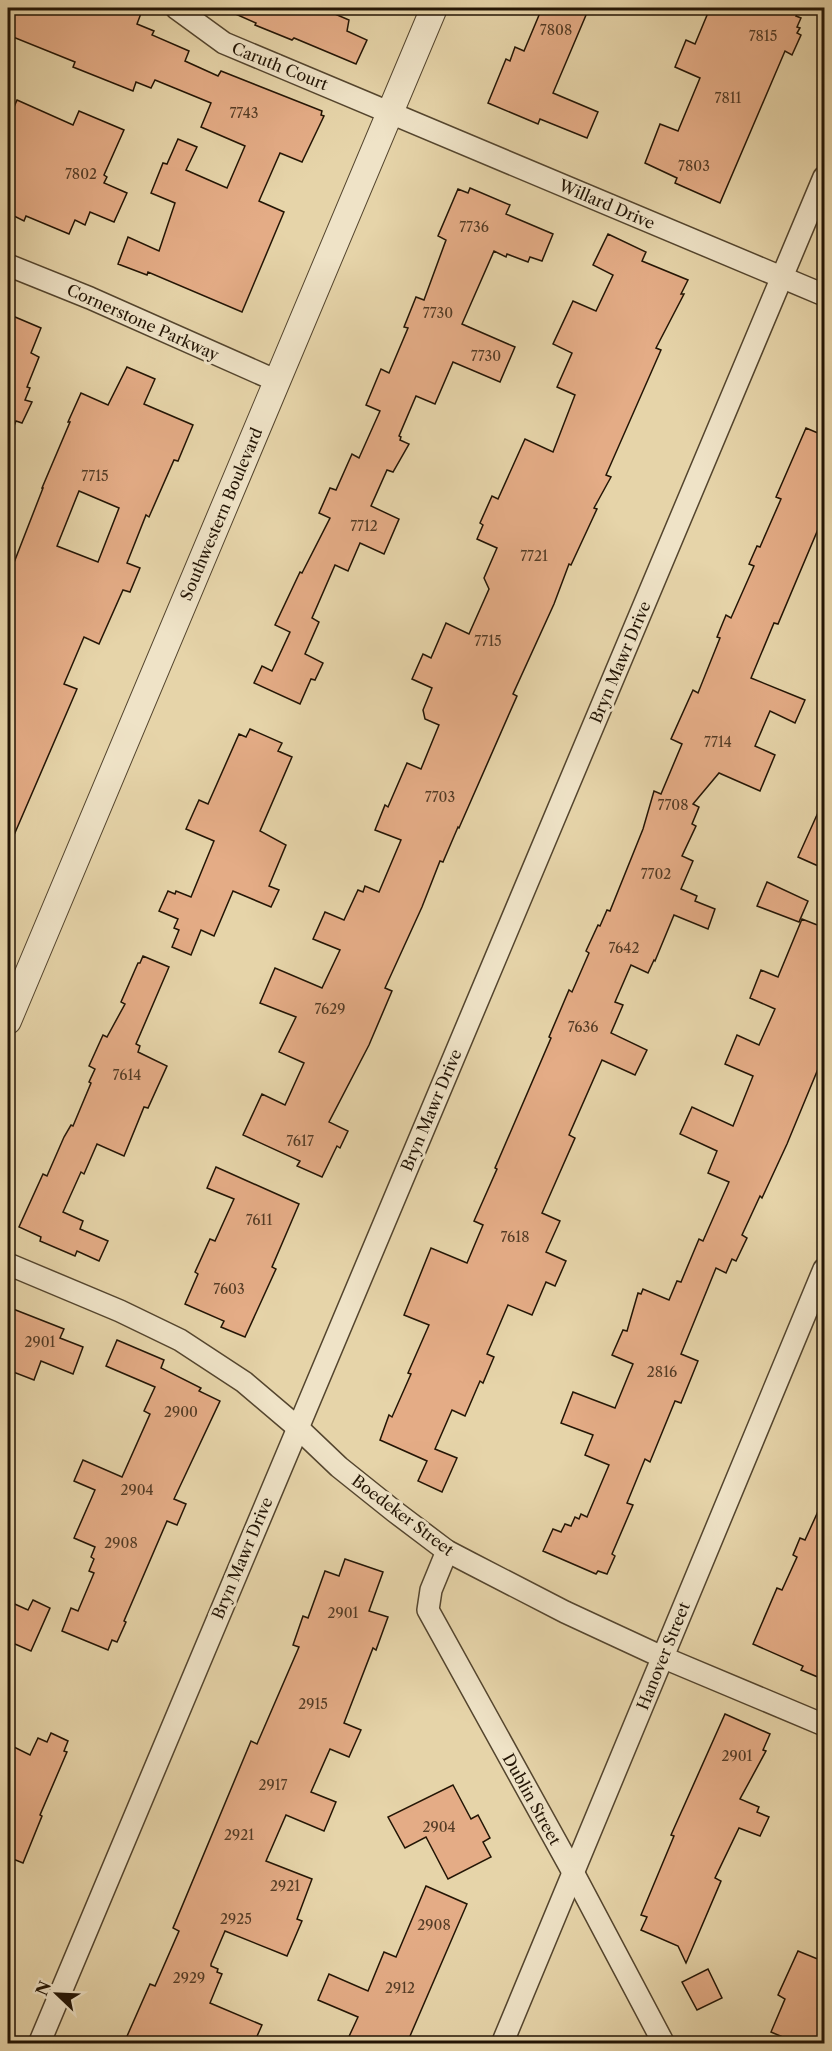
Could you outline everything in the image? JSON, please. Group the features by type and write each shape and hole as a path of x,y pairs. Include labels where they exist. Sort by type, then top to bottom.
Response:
{"street":[{"name":"Caruth Court","path":"176,8 224,43 390,111"},
{"name":"Southwestern Boulevard","path":"8,1021 434,8"},
{"name":"Willard Drive","path":"390,111 825,295"},
{"name":"Bryn Mawr Drive","path":"39,2043 825,177"},
{"name":"Cornerstone Parkway","path":"8,265 90,298 278,381"},
{"name":"Boedeker Street","path":"8,1264 120,1311 180,1340 244,1382 297,1427 339,1467 447,1551 565,1612 662,1657 825,1725"},
{"name":"Hanover Street","path":"502,2043 825,1269"},
{"name":"Dublin Street","path":"447,1551 431,1590 428,1610 574,1874 664,2043"}],"building":[{"path":"8,8 143,8 137,24 154,31 152,35 189,51 185,61 218,76 221,71 322,111 321,115 324,116 302,162 280,153 259,201 284,212 242,312 148,272 147,275 118,264 128,237 159,251 175,203 151,193 163,163 167,164 178,139 197,147 186,170 227,188 245,146 201,127 211,103 155,80 151,88 136,82 133,91 73,67 75,62 8,35"},
{"path":"222,8 321,8 349,20 347,31 367,40 356,64 294,38 292,40 255,25 256,23"},
{"path":"542,8 589,8 553,93 598,112 587,138 540,119 538,124 488,103 506,59 510,61 515,47 524,51"},
{"path":"710,8 800,8 796,16 801,18 797,33 801,35 792,55 785,51 720,203 675,183 677,178 645,163 660,124 678,131 700,78 675,67 686,40 695,44"},
{"path":"17,100 73,125 79,111 124,130 104,175 107,177 104,183 127,193 114,222 90,212 85,225 75,220 69,234 26,216 24,221 8,213 8,173 14,158 8,156 8,121"},
{"path":"470,188 510,205 506,214 553,234 542,261 530,257 528,262 507,254 506,257 494,251 462,324 515,347 500,382 453,362 435,404 416,396 399,436 400,440 409,444 393,472 387,470 371,506 399,519 384,554 360,543 348,571 335,565 312,618 319,622 305,654 323,663 315,680 311,679 300,704 254,683 262,666 272,671 290,632 275,625 300,572 302,573 330,518 319,513 330,488 336,490 352,454 359,458 380,411 366,405 381,369 389,373 408,328 404,327 416,297 424,300 446,240 438,236 458,189 468,193"},
{"path":"608,234 646,252 642,261 688,280 681,294 684,294 656,348 661,350 606,475 611,477 594,508 597,509 571,565 569,564 554,604 513,694 517,696 459,828 443,862 440,861 385,988 392,991 369,1045 329,1122 348,1131 340,1148 337,1146 322,1177 297,1166 300,1161 243,1135 262,1094 285,1105 304,1063 279,1052 296,1017 260,1003 275,968 322,988 340,950 313,939 325,912 344,920 358,890 363,892 365,886 379,892 401,840 375,830 385,805 388,807 407,763 421,769 439,725 425,719 423,710 432,688 412,679 423,654 431,658 446,623 469,634 489,589 484,578 497,548 477,539 483,525 480,523 492,496 498,499 525,439 553,452 575,395 557,387 572,353 553,344 573,301 596,311 613,275 593,265"},
{"path":"8,314 41,328 31,353 39,357 27,387 30,388 25,400 32,402 22,423 16,421 8,441"},
{"path":"127,367 155,379 144,404 193,425 178,461 174,460 149,517 146,515 127,563 140,568 130,592 123,590 99,644 84,637 64,684 77,689 8,849 8,578 81,393 108,405","holes":["79,491 119,508 98,562 57,546"]},
{"path":"806,428 825,436 825,529 819,527 778,624 774,623 751,678 805,700 795,723 770,711 755,746 775,755 760,791 719,773 693,804 699,807 692,824 696,826 682,856 693,861 681,889 697,896 695,901 715,909 708,929 674,915 648,973 631,965 615,1002 623,1005 611,1033 647,1050 635,1075 602,1060 569,1135 575,1138 542,1213 560,1221 546,1252 566,1261 555,1286 546,1282 532,1315 508,1305 487,1354 494,1357 483,1383 480,1381 465,1416 452,1410 435,1449 457,1458 442,1492 418,1481 427,1461 380,1440 389,1415 392,1417 411,1374 408,1373 429,1325 404,1315 431,1248 467,1263 483,1225 474,1221 497,1169 495,1168 551,1038 549,1037 569,990 572,992 589,953 586,951 607,910 610,911 643,829 654,791 661,794 682,744 671,739 693,690 698,693 720,638 717,637 726,615 731,618 754,566 749,564 757,546 760,547 781,499 776,497"},
{"path":"250,729 282,743 278,751 292,757 260,831 286,845 269,886 279,890 271,907 233,891 214,936 201,930 191,955 172,947 179,930 174,928 178,919 159,911 168,891 175,894 176,891 191,897 214,841 186,829 199,800 208,804 239,734 246,737"},
{"path":"825,797 825,869 798,857"},
{"path":"767,882 808,901 799,922 757,906"},
{"path":"802,919 825,928 825,1052 787,1144 742,1235 747,1238 736,1261 732,1259 726,1273 716,1268 681,1354 698,1361 681,1403 675,1401 650,1462 645,1459 627,1503 633,1505 612,1554 615,1556 607,1574 598,1571 596,1574 543,1551 553,1529 561,1532 565,1524 571,1526 575,1517 579,1519 581,1514 587,1517 609,1465 585,1455 593,1435 561,1423 573,1392 615,1408 633,1364 612,1355 623,1330 627,1331 638,1293 641,1294 643,1289 669,1300 677,1281 681,1282 699,1239 703,1241 729,1182 708,1173 717,1151 680,1134 692,1107 733,1126 753,1076 725,1064 737,1035 759,1045 775,1009 750,998 761,970 778,977"},
{"path":"143,956 169,967 136,1044 140,1046 138,1052 167,1066 148,1108 144,1107 124,1156 97,1144 63,1212 83,1221 80,1229 108,1241 99,1261 77,1251 75,1256 40,1241 41,1237 19,1227 43,1174 47,1176 64,1137 71,1125 73,1126 95,1069 89,1066 103,1035 107,1037 125,1004 121,1002"},
{"path":"216,1167 299,1204 272,1267 276,1269 245,1337 221,1327 224,1321 185,1304 198,1274 195,1272 210,1239 215,1241 234,1199 207,1188"},
{"path":"8,1307 64,1329 60,1338 83,1347 73,1374 41,1361 34,1380 8,1370"},
{"path":"117,1340 164,1360 161,1368 201,1388 199,1391 220,1401 174,1499 186,1504 177,1525 167,1521 117,1642 112,1640 108,1650 62,1631 71,1608 78,1611 94,1573 89,1571 94,1559 91,1557 95,1547 74,1538 95,1490 74,1481 83,1460 122,1477 150,1414 144,1411 155,1387 106,1366"},
{"path":"825,1496 825,1680 801,1670 803,1666 753,1644 777,1588 782,1590 797,1557 793,1555 800,1538 805,1540"},
{"path":"345,1559 383,1572 369,1611 388,1617 376,1650 373,1648 344,1723 361,1730 349,1757 330,1749 311,1792 336,1802 324,1831 286,1815 266,1861 312,1879 297,1919 302,1921 287,1956 225,1931 211,1964 218,1969 217,1972 222,1974 210,2003 262,2025 254,2043 124,2043 150,1984 155,1986 179,1931 173,1928 251,1741 257,1744 299,1647 293,1645 303,1616 308,1618 325,1571 339,1576"},
{"path":"33,1600 50,1608 31,1651 8,1641 8,1601 28,1610"},
{"path":"725,1714 770,1734 763,1750 766,1751 740,1799 759,1807 757,1812 769,1817 760,1836 739,1828 715,1878 721,1881 686,1963 678,1946 641,1930 647,1917 641,1915 674,1836 671,1835"},
{"path":"51,1733 68,1741 64,1751 67,1752 40,1815 42,1816 23,1863 8,1857 8,1744 30,1755 38,1738 47,1742"},
{"path":"453,1785 471,1819 478,1815 490,1838 483,1842 491,1857 448,1879 426,1837 405,1848 388,1817"},
{"path":"426,1886 467,1904 407,2043 346,2043 358,2017 318,2000 329,1974 368,1991 384,1952 396,1957"},
{"path":"798,1951 825,1962 825,2043 797,2043 771,2032 785,1999 778,1995"},
{"path":"708,1969 722,1998 697,2010 682,1982"}]}
